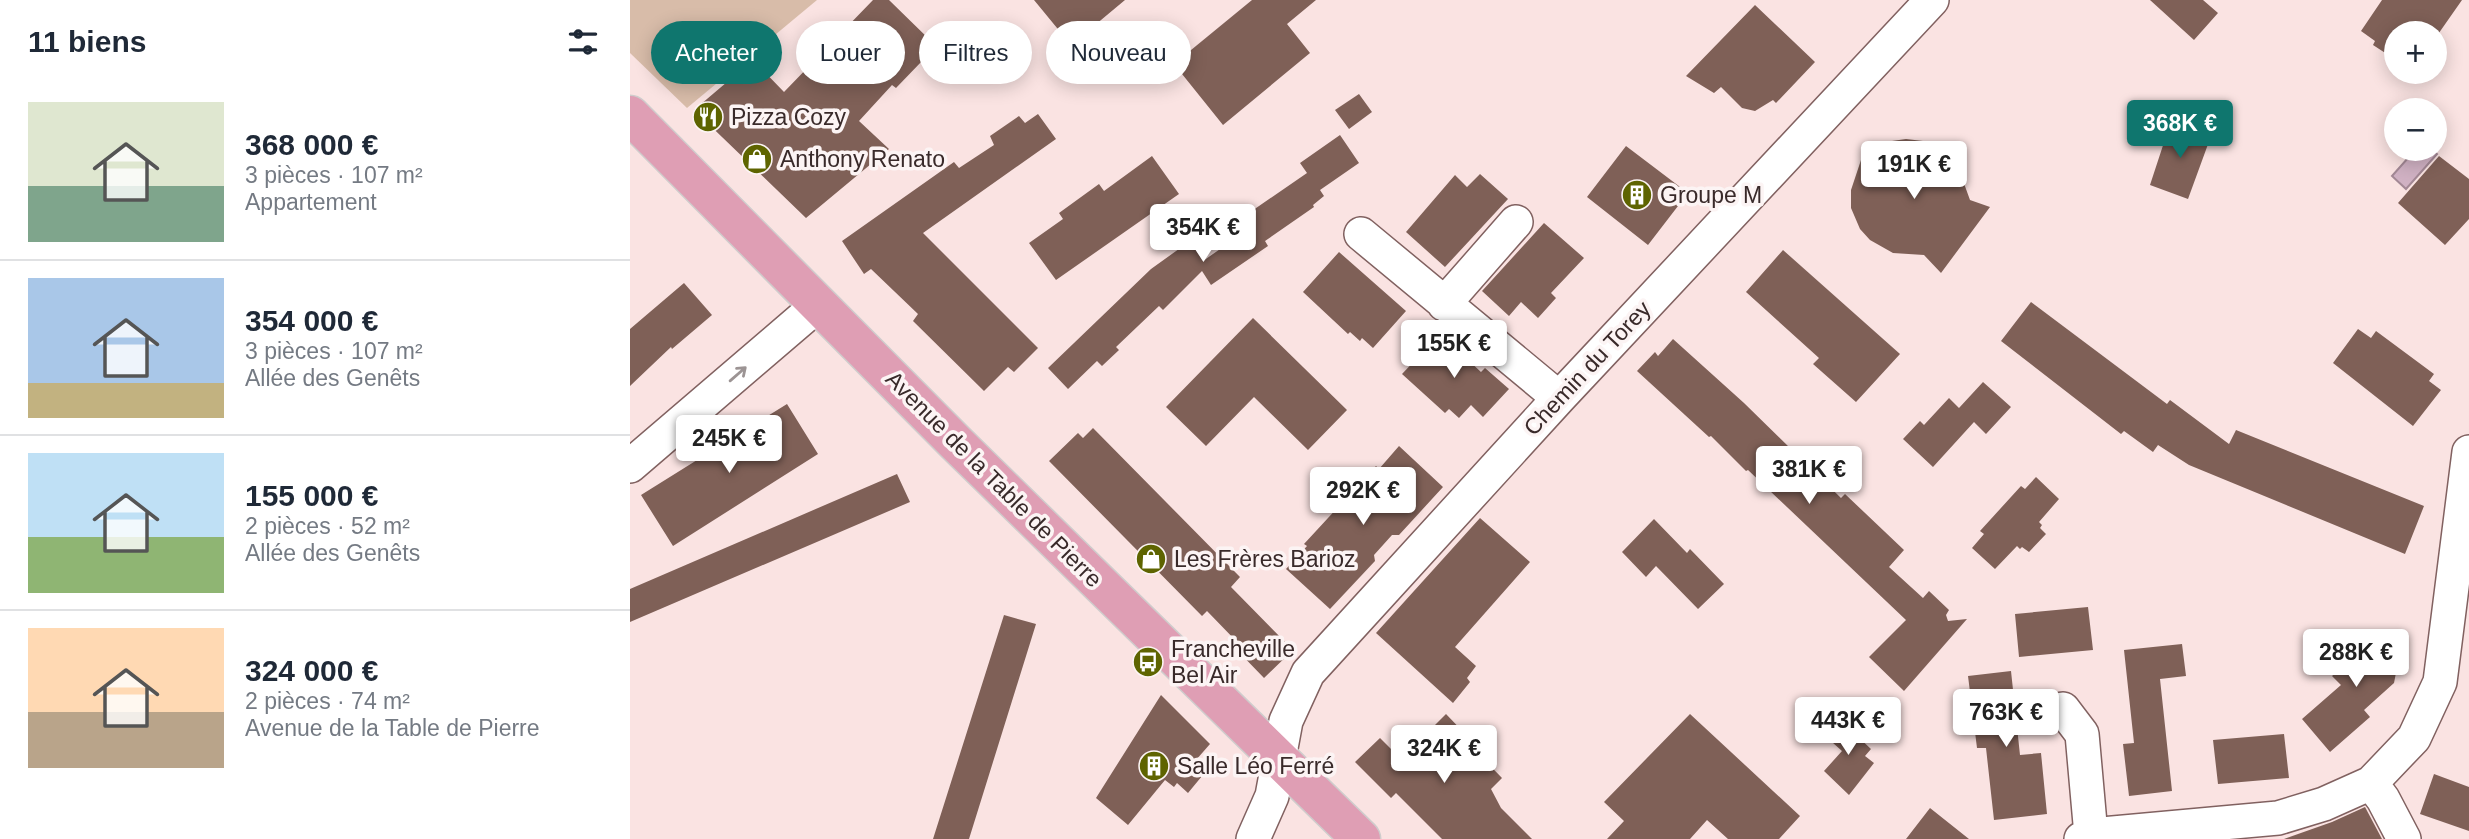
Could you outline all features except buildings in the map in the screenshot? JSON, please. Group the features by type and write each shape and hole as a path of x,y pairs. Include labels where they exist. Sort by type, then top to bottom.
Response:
{"main road":[{"name":"Avenue de la Table de Pierre","path":"630,115 955,442 1361,839"}],"street":[{"name":"Chemin du Torey","path":"1253,839 1272,796 1286,721 1308,673 1559,398 1932,0"},
{"path":"1444,304 1516,222"},
{"path":"1361,234 1559,398"},
{"path":"630,466 819,304"},
{"path":"2063,709 2082,734 2086,837 2278,829 2371,783 2414,738 2440,682 2469,452"},
{"path":"2371,783 2383,799 2404,839"}],"shaded area":[{"path":"630,0 817,0 782,29 782,21 651,21 651,73 630,53"},
{"path":"662,84 716,84 687,108"},
{"path":"2405,161 2431,161 2406,189 2392,176"}],"place":[{"name":"Pizza Cozy","path":"708,117"},
{"name":"Anthony Renato","path":"757,159"},
{"name":"Groupe M","path":"1637,195"},
{"name":"Les Frères Barioz","path":"1151,559"},
{"name":"Francheville Bel Air","path":"1148,662"},
{"name":"Salle Léo Ferré","path":"1154,766"}]}
